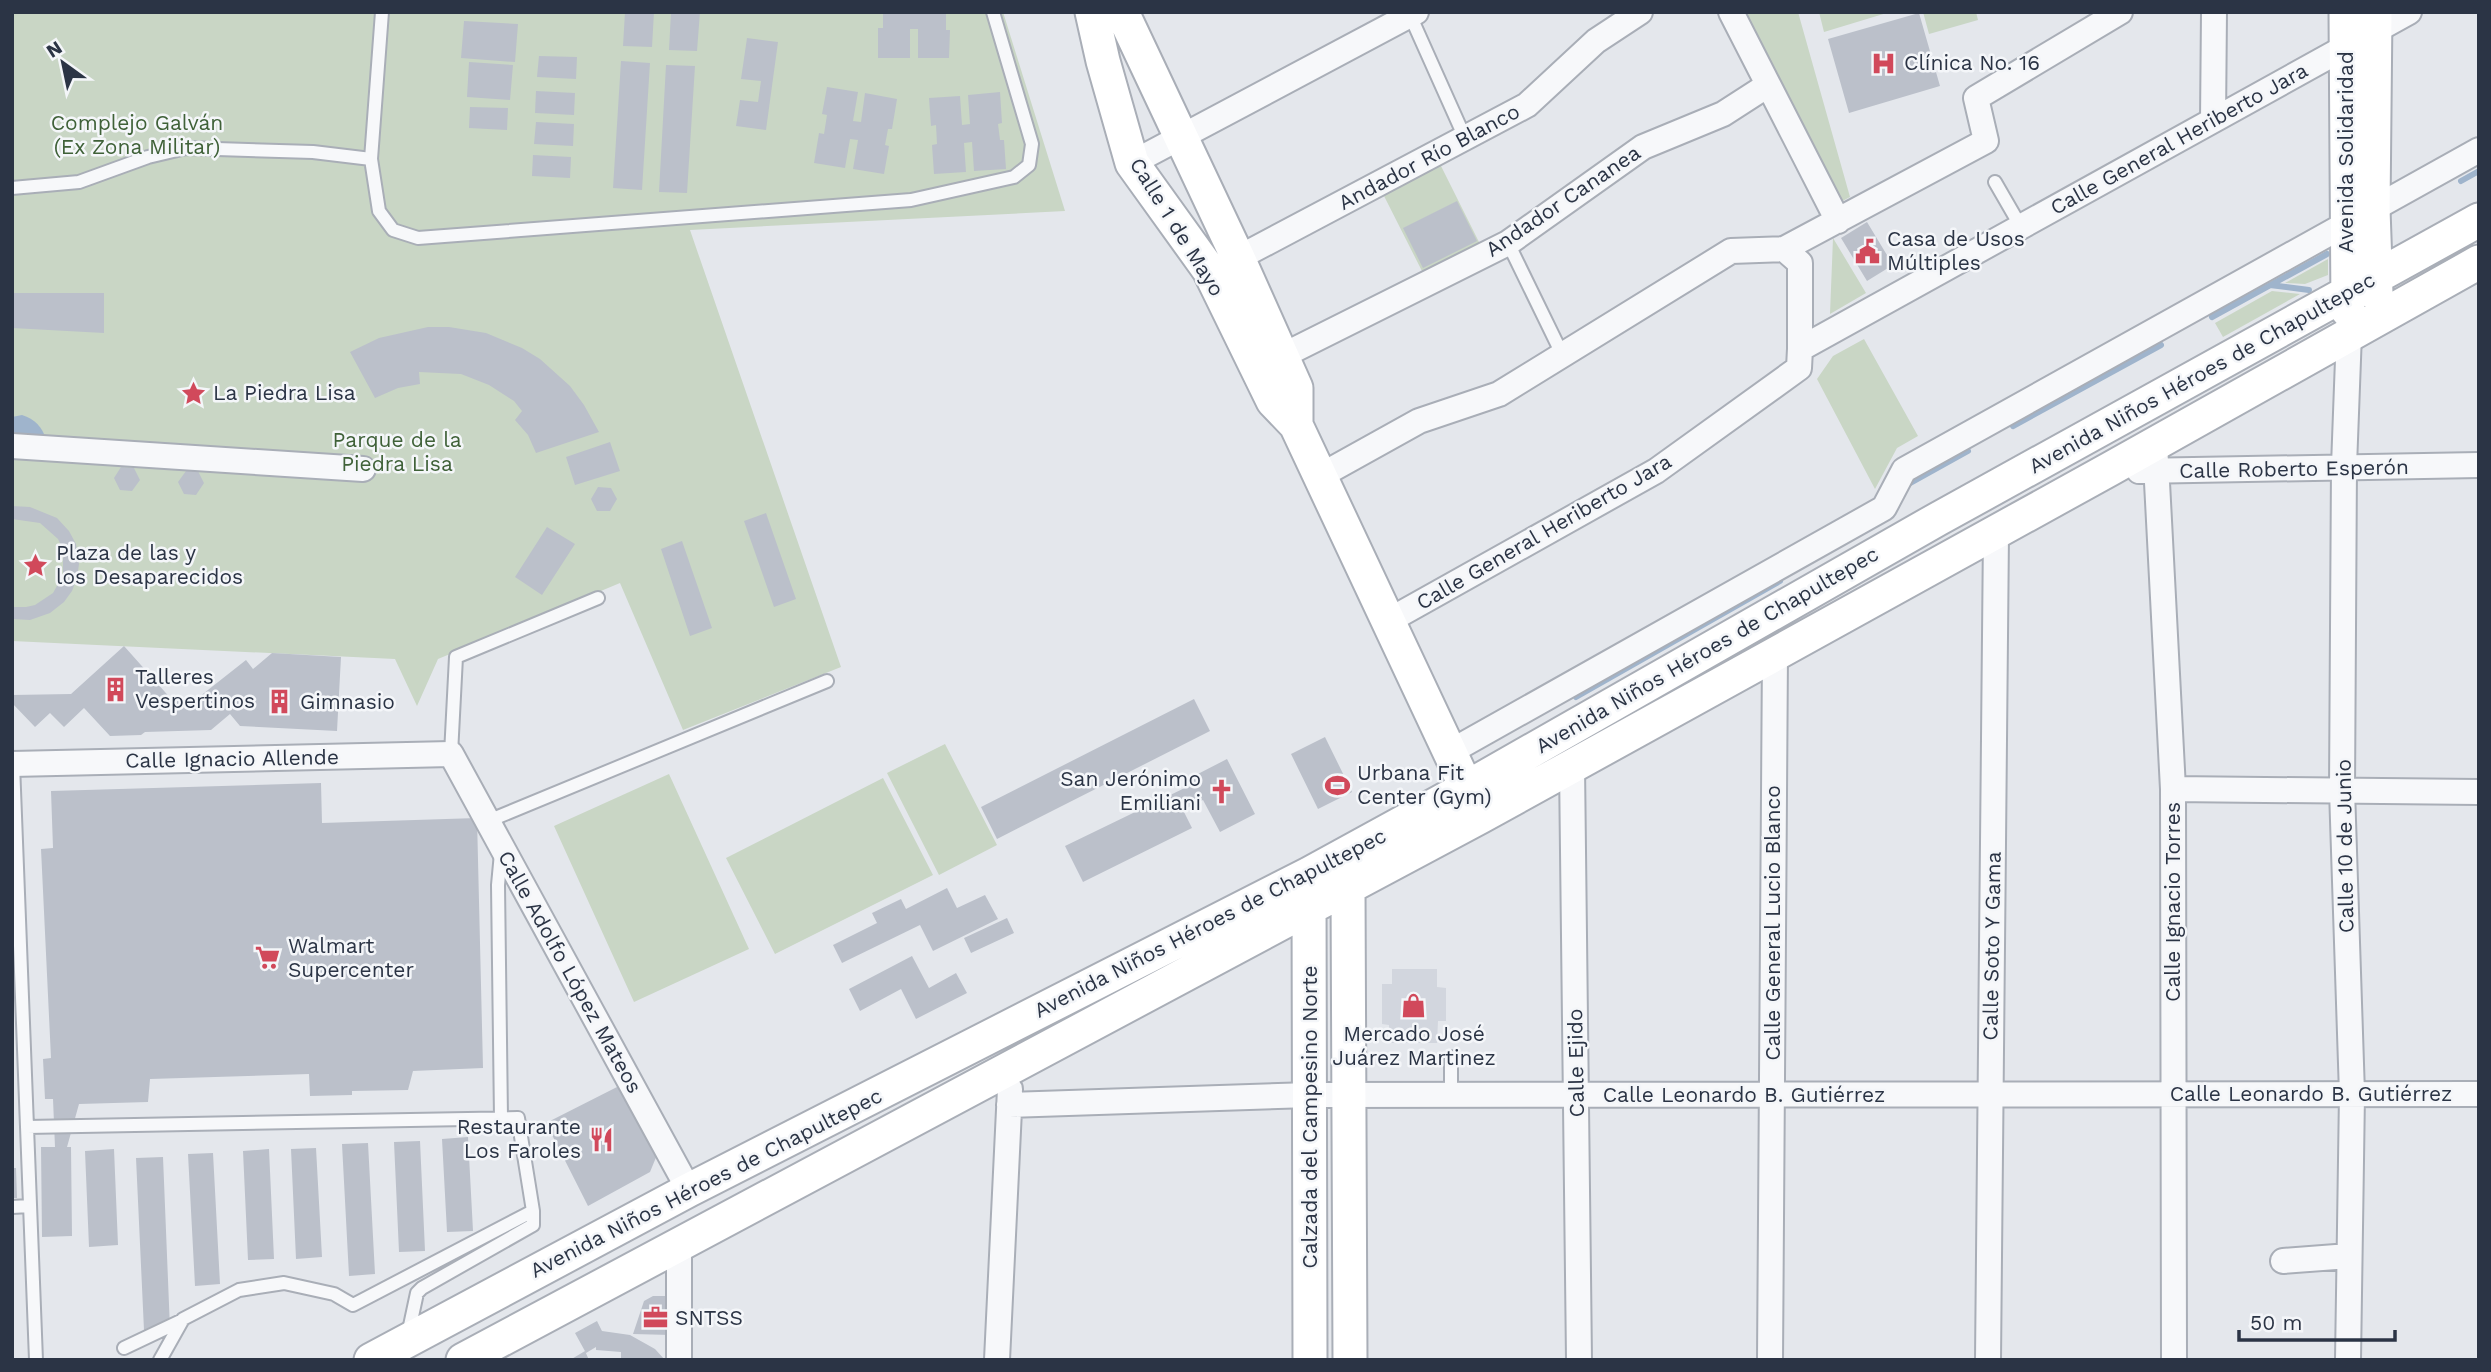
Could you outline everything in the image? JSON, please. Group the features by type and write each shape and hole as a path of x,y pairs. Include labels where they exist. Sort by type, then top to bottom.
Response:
{"main road":[{"name":"Calle 1 de Mayo","path":"1092,12 1132,163 1209,270 1273,401 1296,425 1473,802"},
{"name":"Calle 1 de Mayo","path":"1122,12 1296,388 1296,425"},
{"name":"Avenida Solidaridad","path":"2346,12 2363,325"},
{"name":"Avenida Solidaridad","path":"2359,217 2375,22"},
{"name":"Avenida Niños Héroes de Chapultepec","path":"463,1360 1348,887 1473,802 1938,519 2479,220"},
{"name":"Avenida Niños Héroes de Chapultepec","path":"371,1360 689,1190 1309,874 1473,802 1572,766 2110,469 2155,458 2363,325 2479,262"},
{"name":"Calzada del Campesino Norte","path":"1309,874 1310,1350"},
{"name":"Calzada del Campesino Norte","path":"1348,887 1350,1351"},
{"path":"1310,1264 1350,1265"},
{"path":"1310,1350 1350,1351"}],"street":[{"name":"Andador Río Blanco","path":"1238,258 1527,105 1596,41 1640,12"},
{"path":"1731,12 1838,220"},
{"path":"1320,476 1419,421 1499,394 1731,251 1784,249 1986,141 1976,98 2120,12"},
{"path":"2213,120 2214,12"},
{"name":"Calle General Heriberto Jara","path":"1388,621 1656,471 1798,368 1800,349 2346,47 2375,22 2409,12"},
{"path":"1132,163 1413,14"},
{"name":"Andador Cananea","path":"1282,356 1508,243 1643,147 1723,114 1769,85"},
{"path":"1450,752 1884,508 1904,470 2479,150"},
{"path":"1784,249 1800,263 1800,349"},
{"name":"Calle 10 de Junio","path":"2347,1360 2352,1094 2342,790 2343,466 2363,325"},
{"path":"12,446 363,470"},
{"name":"Calle Roberto Esperón","path":"2155,458 2343,466 2479,465"},
{"name":"Calle Ignacio Torres","path":"2155,458 2173,789 2174,1360"},
{"name":"Calle Soto Y Gama","path":"1988,1360 1996,533"},
{"name":"Calle General Lucio Blanco","path":"1770,1360 1775,653"},
{"name":"Calle Ignacio Allende","path":"13,764 451,754"},
{"name":"Calle Adolfo López Mateos","path":"451,754 689,1190"},
{"name":"Calle Ejido","path":"1572,766 1579,1360"},
{"path":"2173,789 2479,792"},
{"path":"997,1360 1011,1067"},
{"name":"Calle Leonardo B. Gutiérrez","path":"1009,1105 1310,1095 2479,1094"},
{"path":"679,1244 679,1360"},
{"path":"2283,1261 2349,1256"}],"lane":[{"path":"382,12 371,159 379,211 393,230 418,238 911,200 1014,177 1029,165 1032,144 993,12"},
{"path":"1413,14 1465,138"},
{"path":"12,188 79,182 148,157 186,148 313,152 371,159"},
{"path":"1996,182 2021,226"},
{"path":"1508,243 1563,356"},
{"path":"451,754 456,657 598,598"},
{"path":"488,821 827,681"},
{"path":"13,764 15,898 38,1358"},
{"path":"501,846 498,885 501,1118"},
{"path":"1451,1057 1451,1095"},
{"path":"27,1127 518,1118 533,1225 417,1293 407,1341"},
{"path":"12,1207 30,1206"},
{"path":"124,1348 239,1290 284,1283 334,1294 353,1305 533,1211"},
{"path":"160,1360 183,1319"}],"shaded area":[{"name":"Mercado José Juárez Martinez","path":"1392,969 1437,969 1437,987 1446,988 1446,1021 1438,1021 1437,1043 1389,1043 1389,1025 1382,1024 1382,984 1392,984"}],"green space":[{"path":"12,12 1003,12 1065,211 690,230 841,667 683,730 620,583 438,659 417,706 395,659 12,641"},
{"path":"1740,12 1798,12 1850,197 1837,204"},
{"path":"1819,12 1890,12 1824,32"},
{"path":"1923,12 1976,12 1978,20 1929,34"},
{"path":"1439,162 1481,246 1424,275 1382,192"},
{"path":"1833,238 1866,293 1830,314"},
{"path":"2328,259 2328,275 2305,284 2285,283"},
{"path":"2272,291 2300,294 2223,337 2215,323"},
{"path":"1864,339 1918,436 1897,448 1875,489 1817,379 1833,356"},
{"path":"945,744 997,845 939,875 887,773"},
{"path":"669,774 749,949 634,1002 554,826"},
{"path":"883,778 933,875 775,954 726,858"}],"water":[{"path":"22,415 37,424 46,439 12,437 12,417"}],"building":[{"path":"625,12 654,12 652,47 623,46"},
{"path":"671,12 700,12 697,51 669,50"},
{"path":"883,12 946,12 946,30 950,30 949,58 918,58 918,29 910,29 910,58 878,58 878,28 883,28"},
{"name":"Clínica No. 16","path":"1919,13 1940,86 1849,113 1828,39"},
{"path":"464,21 518,24 515,62 461,58"},
{"path":"747,38 778,42 766,130 736,126 740,100 758,102 761,81 741,79"},
{"path":"539,56 577,57 576,79 537,77"},
{"path":"621,61 650,63 642,190 613,188"},
{"path":"469,62 513,65 510,100 467,97"},
{"path":"666,65 695,66 687,193 659,192"},
{"path":"827,87 858,92 853,121 861,122 865,93 897,99 892,129 888,129 885,145 889,146 884,174 853,169 858,140 850,139 845,168 814,163 819,133 824,134 827,115 822,114"},
{"path":"536,91 575,93 574,115 535,113"},
{"path":"1000,92 1002,123 998,124 1000,140 1004,140 1006,169 974,171 972,142 964,143 966,172 934,174 932,145 937,144 936,125 931,126 929,98 960,96 962,125 970,124 968,95"},
{"path":"470,107 508,108 507,130 469,128"},
{"path":"536,122 574,124 573,146 534,144"},
{"path":"533,155 571,157 570,178 532,176"},
{"path":"1457,201 1477,241 1423,268 1403,228"},
{"name":"Casa de Usos Múltiples","path":"1867,222 1893,265 1867,281 1841,238"},
{"path":"12,293 104,293 104,333 12,328"},
{"path":"428,327 449,327 486,333 522,348 540,359 570,386 599,432 536,453 528,435 515,420 522,411 514,401 489,385 461,374 419,372 420,384 398,388 375,398 350,352 379,338"},
{"path":"610,442 620,471 575,485 566,457"},
{"path":"121,467 134,468 140,480 132,491 120,490 114,478"},
{"path":"186,471 198,471 204,483 196,495 184,494 178,482"},
{"path":"598,487 611,488 617,499 610,511 597,511 591,499"},
{"path":"12,506 30,507 57,518 76,544 79,564 72,591 64,602 50,613 30,620 12,619 12,607 35,605 53,593 63,575 63,549 58,539 40,523 12,519"},
{"path":"766,513 796,599 774,607 744,521"},
{"path":"547,527 575,544 542,595 515,577"},
{"path":"682,541 712,628 690,636 661,549"},
{"path":"124,646 173,701 194,701 246,660 253,669 272,653 341,657 337,731 240,726 230,714 211,730 110,736 84,708 64,727 50,713 35,727 12,703 12,695 71,694"},
{"path":"1194,699 1210,731 997,839 981,807"},
{"path":"1325,737 1352,792 1318,809 1291,754"},
{"path":"1227,759 1255,814 1220,832 1203,800 1183,810 1192,828 1083,882 1065,846 1195,783 1192,777"},
{"name":"Walmart Supercenter","path":"321,783 322,823 477,818 483,1068 413,1071 408,1090 352,1091 352,1095 310,1096 309,1074 150,1079 148,1102 79,1104 67,1147 71,1147 72,1236 42,1237 41,1147 55,1147 53,1099 45,1099 43,1059 51,1058 41,849 53,848 51,791"},
{"path":"947,888 957,908 985,895 998,919 933,951 920,925 842,963 833,945 877,923 872,913 901,899 906,909"},
{"path":"1007,918 1014,933 971,953 964,938"},
{"path":"912,956 929,988 956,973 967,993 916,1019 901,989 860,1011 849,989"},
{"name":"Restaurante Los Faroles","path":"619,1086 657,1155 650,1172 588,1206 546,1123"},
{"path":"468,1137 473,1231 447,1232 442,1139"},
{"path":"420,1141 425,1251 399,1252 394,1142"},
{"path":"368,1143 375,1274 349,1276 342,1144"},
{"path":"316,1148 322,1257 296,1259 291,1149"},
{"path":"114,1149 118,1245 89,1247 85,1151"},
{"path":"269,1149 274,1259 248,1260 243,1151"},
{"path":"213,1153 220,1284 195,1286 188,1154"},
{"path":"163,1157 170,1329 144,1330 136,1158"},
{"path":"12,1168 16,1168 17,1198 12,1198"},
{"name":"SNTSS","path":"653,1296 668,1296 671,1335 633,1334 644,1301"},
{"path":"597,1321 602,1331 630,1335 655,1349 665,1360 621,1360 621,1352 596,1350 596,1347 586,1353 575,1333"},
{"path":"585,1351 589,1360 570,1360"}],"waterway":[{"path":"2461,181 2479,171"},
{"path":"2212,317 2327,254"},
{"path":"2270,285 2309,290"},
{"path":"2013,426 2161,345"},
{"path":"1905,486 1968,451"},
{"path":"1576,697 1780,581"}],"place":[{"name":"Clínica No. 16","path":"1884,63"},
{"name":"Casa de Usos Múltiples","path":"1867,251"},
{"name":"La Piedra Lisa","path":"193,393"},
{"name":"Plaza de las y los Desaparecidos","path":"36,565"},
{"name":"Talleres Vespertinos","path":"115,689"},
{"name":"Gimnasio","path":"280,702"},
{"name":"Urbana Fit Center (Gym)","path":"1337,785"},
{"name":"San Jerónimo Emiliani","path":"1221,791"},
{"name":"Walmart Supercenter","path":"268,958"},
{"name":"Mercado José Juárez Martinez","path":"1414,1005"},
{"name":"Restaurante Los Faroles","path":"601,1139"},
{"name":"SNTSS","path":"655,1318"}],"park label":[{"name":"Complejo Galván (Ex Zona Militar)","path":"137,135"},
{"name":"Parque de la Piedra Lisa","path":"397,452"}]}
